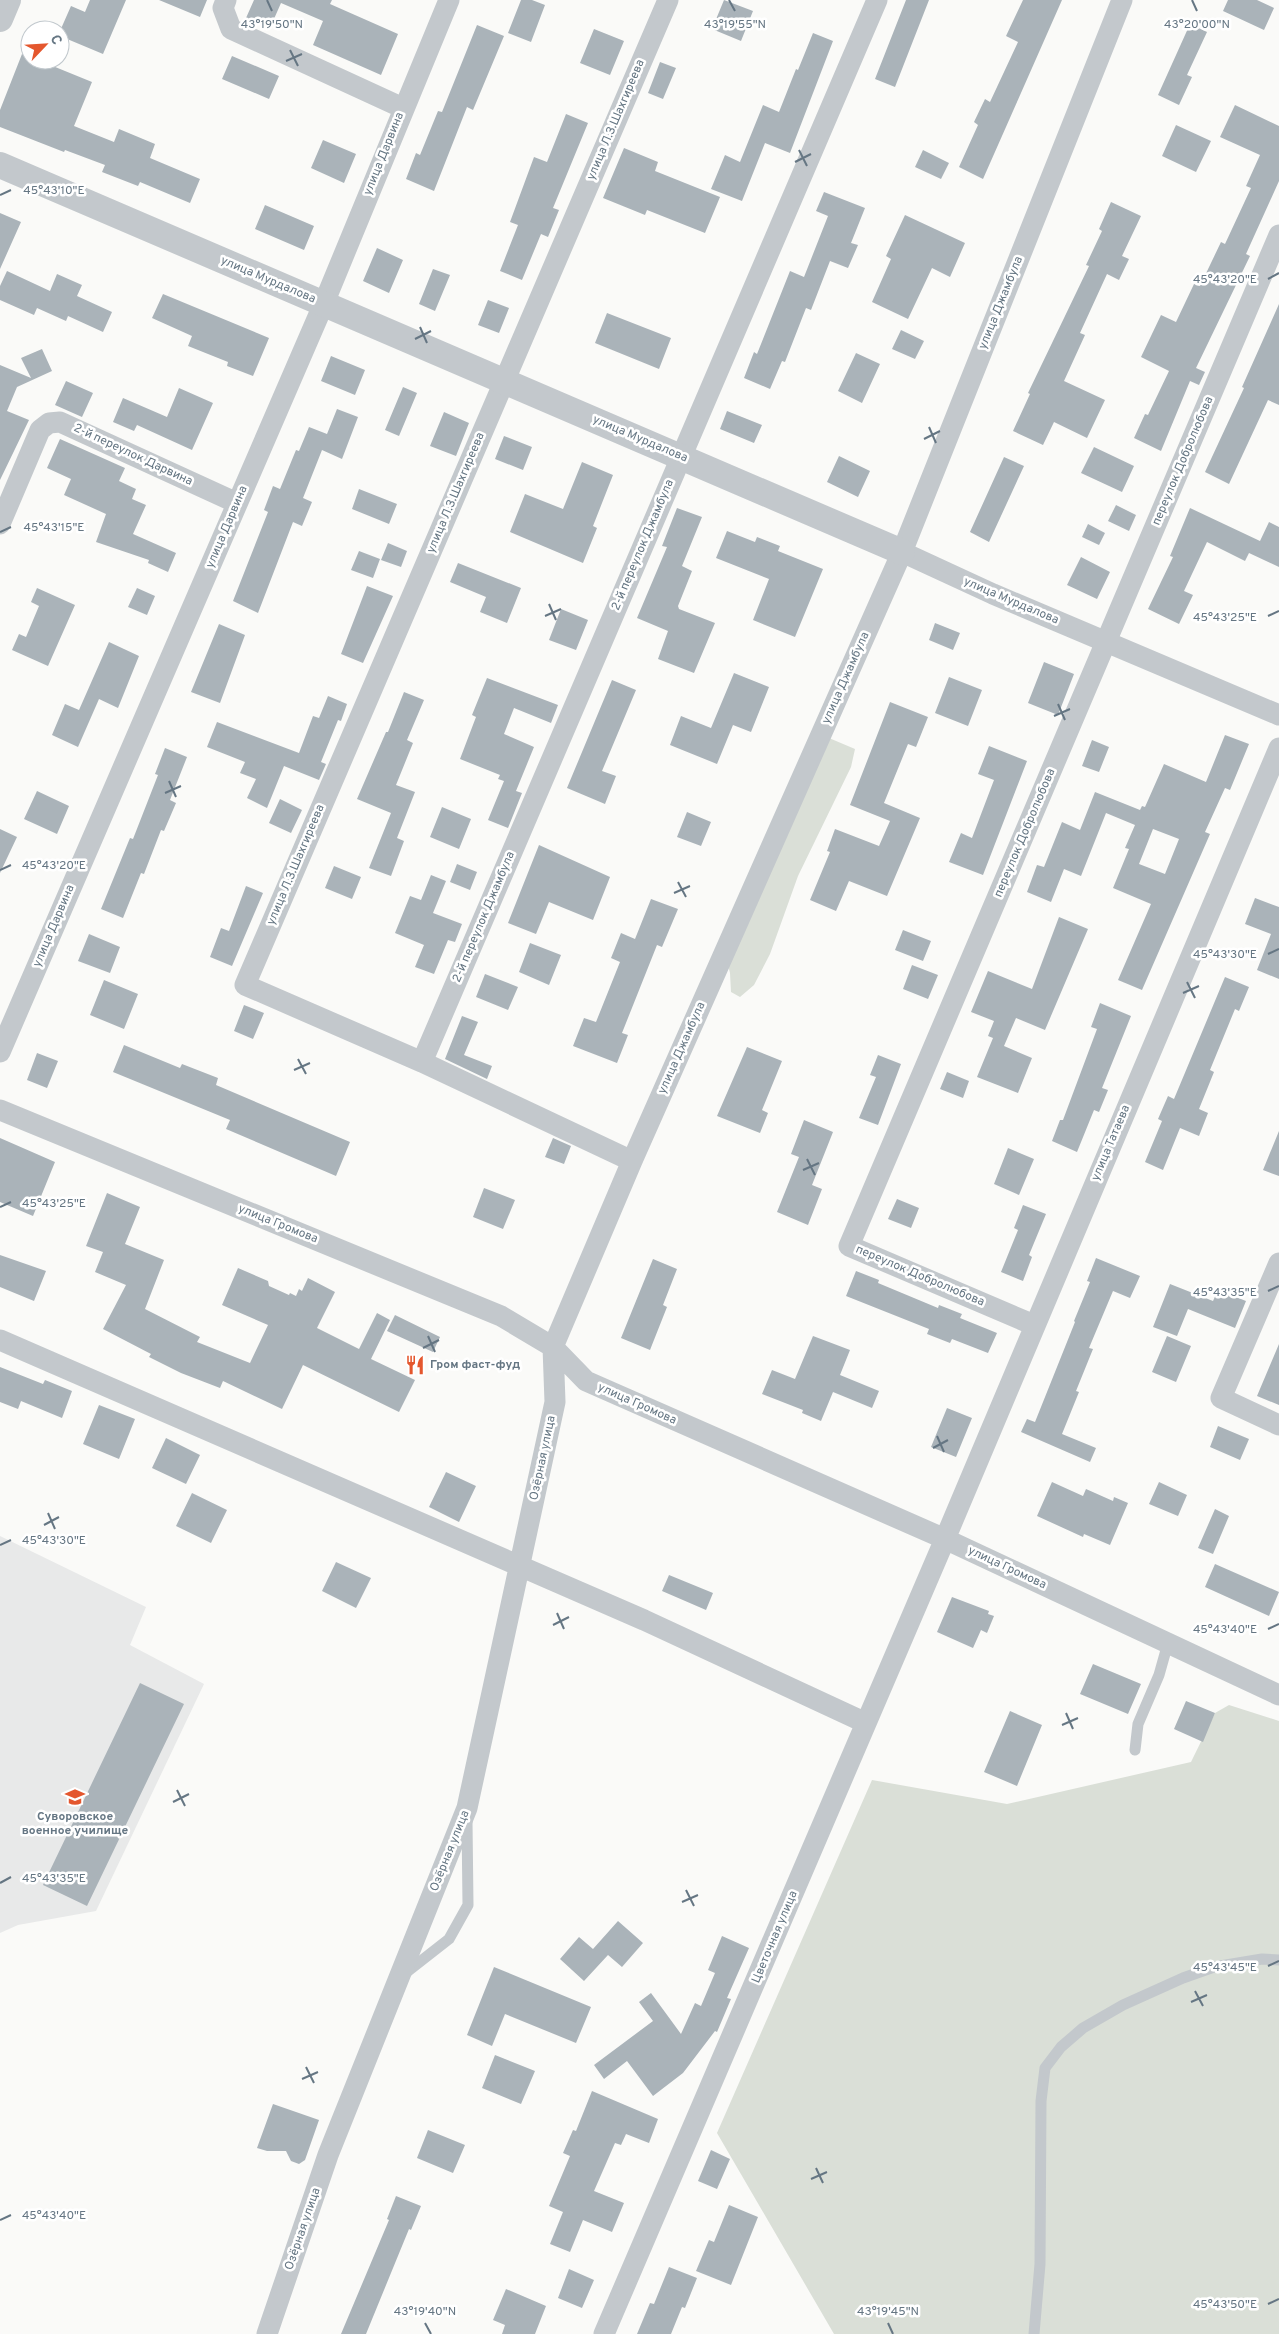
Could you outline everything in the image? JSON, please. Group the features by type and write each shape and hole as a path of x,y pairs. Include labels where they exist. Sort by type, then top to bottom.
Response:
{"street":[{"path":"0,19 8,0"},
{"path":"226,0 223,8 231,29 403,108"},
{"name":"улица Дарвина","path":"0,1052 324,303 403,108 450,0"},
{"name":"улица Л.З.Шахгиреева","path":"422,1062 245,985 668,0"},
{"name":"2-й переулок Джамбула","path":"422,1062 877,0"},
{"name":"улица Джамбула","path":"553,1348 632,1160 902,552 1122,0"},
{"name":"улица Мурдалова","path":"0,166 324,303 902,552 993,594 1279,715"},
{"name":"переулок Добролюбова","path":"1034,1325 849,1246 1279,236"},
{"name":"2-й переулок Дарвина","path":"0,524 40,430 49,423 60,422 237,503"},
{"name":"улица Татаева","path":"945,1539 1279,748"},
{"path":"422,1062 632,1160"},
{"name":"улица Громова","path":"0,1110 501,1316 553,1348 586,1381 945,1539 1279,1695"},
{"path":"1279,1263 1221,1398 1279,1425"},
{"path":"0,1340 644,1620 866,1723"},
{"name":"Озёрная улица","path":"266,2334 328,2155 467,1808 555,1402 553,1348"},
{"name":"Цветочная улица","path":"604,2334 945,1539"}],"lane":[{"path":"1135,1750 1138,1724 1159,1675 1168,1643"},
{"path":"398,1979 449,1939 468,1905 467,1808"},
{"path":"1034,2334 1040,2264 1041,2101 1045,2068 1061,2047 1083,2028 1124,2005 1183,1978 1214,1967 1262,1959 1279,1960"}],"shaded area":[{"path":"829,738 855,749 851,767 798,876 770,954 754,985 740,997 731,992 728,965"},
{"name":"Суворовское военное училище","path":"0,1536 146,1607 130,1645 204,1684 96,1911 18,1925 0,1933"},
{"path":"1229,1705 1279,1721 1279,2334 834,2334 717,2133 872,1780 1007,1804 1191,1762 1215,1713"}],"building":[{"path":"90,0 126,0 103,54 70,40 70,20 65,20 71,6 85,12"},
{"path":"159,0 207,0 200,17"},
{"path":"254,0 332,0 330,4 398,34 381,75 313,45 323,21 281,3 270,28 246,18"},
{"path":"521,0 532,0 545,5 531,42 508,33"},
{"path":"724,0 753,11 741,41 712,29"},
{"path":"906,0 929,0 895,87 875,79"},
{"path":"1023,0 1062,0 983,179 959,167 978,125 974,122 985,99 990,102 1018,42 1006,36"},
{"path":"1228,0 1257,0 1274,8 1264,30 1223,11"},
{"path":"1190,24 1207,32 1187,75 1192,77 1179,105 1158,95"},
{"path":"477,25 504,36 473,110 467,107 434,191 406,179 416,153 420,155 438,111 442,112"},
{"path":"594,29 624,41 610,75 580,63"},
{"path":"813,33 833,41 790,153 765,143 742,201 711,189 725,155 740,162 763,105 779,112"},
{"path":"232,56 279,76 269,99 222,79"},
{"path":"20,59 20,70 63,70 92,82 74,126 114,142 119,129 155,144 150,158 200,179 190,203 140,182 138,186 102,172 105,165 65,150 64,152 0,127 0,110"},
{"path":"660,62 676,68 663,99 648,93"},
{"path":"1235,105 1279,126 1279,181 1246,254 1250,256 1196,368 1205,372 1199,385 1190,381 1161,451 1134,438 1145,414 1148,415 1169,371 1141,357 1161,315 1176,322 1194,284 1200,286 1221,242 1225,244 1251,188 1246,186 1260,155 1220,137"},
{"path":"566,114 588,123 553,208 559,210 548,237 541,234 522,280 500,271 518,225 510,222 534,157 547,162"},
{"path":"1176,125 1211,141 1196,172 1162,156"},
{"path":"323,140 356,154 344,183 311,168"},
{"path":"624,148 658,162 655,171 720,197 705,233 647,210 645,215 603,198"},
{"path":"923,150 949,163 941,179 915,167"},
{"path":"824,192 865,208 851,243 858,245 848,268 830,261 811,310 806,308 785,362 782,361 770,389 744,378 754,352 757,354 790,271 804,277 828,216 816,211"},
{"path":"1111,202 1141,216 1122,256 1129,259 1119,280 1107,274 1080,333 1085,335 1064,381 1105,400 1087,438 1054,422 1043,445 1013,431 1030,394 1028,393 1089,266 1086,265 1102,231 1099,229"},
{"path":"265,205 314,226 304,250 255,229"},
{"path":"0,213 21,222 0,269"},
{"path":"905,215 965,243 950,277 932,268 908,319 872,302 891,259 886,256"},
{"path":"377,248 403,260 389,293 363,281"},
{"path":"433,269 450,275 435,311 419,304"},
{"path":"7,271 50,291 57,274 82,285 77,296 112,312 103,332 68,316 66,321 37,308 34,315 0,300 0,286"},
{"path":"163,294 269,338 253,376 227,366 228,362 188,346 192,336 152,318"},
{"path":"488,300 509,308 499,333 478,325"},
{"path":"1279,304 1279,405 1268,400 1229,484 1205,472 1244,388 1242,387"},
{"path":"607,313 671,338 659,369 595,343"},
{"path":"901,330 924,341 915,359 892,349"},
{"path":"42,349 52,371 17,387 7,411 29,420 0,480 0,365 31,378 21,358"},
{"path":"856,353 880,364 862,403 838,391"},
{"path":"331,356 365,370 355,395 321,381"},
{"path":"66,381 93,393 82,417 55,405"},
{"path":"403,387 417,393 399,436 385,430"},
{"path":"179,388 213,403 192,450 137,425 134,431 113,422 123,398 167,417"},
{"path":"337,409 358,417 342,459 322,450 303,498 312,502 302,526 293,522 258,613 233,601 268,512 264,510 273,486 280,489 296,450 299,451 309,427 327,434"},
{"path":"727,411 762,425 754,443 720,429"},
{"path":"444,412 469,423 456,456 430,446"},
{"path":"504,436 532,447 523,470 495,459"},
{"path":"60,439 125,468 119,481 136,489 132,499 146,505 133,534 176,553 168,572 148,563 149,560 96,542 106,514 64,495 71,479 47,468"},
{"path":"1094,447 1134,466 1122,492 1081,473"},
{"path":"839,456 870,471 858,497 827,482"},
{"path":"1004,457 1024,466 989,542 970,532"},
{"path":"582,462 613,475 593,526 597,528 583,563 510,532 525,494 563,509"},
{"path":"359,489 397,504 389,524 352,509"},
{"path":"1116,505 1136,515 1129,531 1108,521"},
{"path":"677,508 702,517 682,566 692,571 678,606 679,609 715,623 694,673 658,659 668,631 637,618 667,547 662,546"},
{"path":"1190,508 1260,541 1269,522 1279,527 1279,567 1249,553 1245,561 1207,542 1184,591 1193,595 1179,624 1148,609 1173,557 1170,556"},
{"path":"1088,524 1105,533 1099,545 1082,537"},
{"path":"727,531 755,542 757,537 780,546 778,551 823,569 795,637 753,620 769,579 716,558"},
{"path":"388,543 407,551 401,567 381,560"},
{"path":"359,551 380,559 373,578 351,570"},
{"path":"1081,557 1110,572 1097,599 1067,585"},
{"path":"458,563 521,588 507,623 480,612 486,597 450,582"},
{"path":"367,586 393,596 363,663 341,654"},
{"path":"37,588 75,605 48,666 12,650 19,634 26,637 39,606 31,602"},
{"path":"137,588 155,596 147,615 128,607"},
{"path":"561,609 588,620 576,650 549,640"},
{"path":"935,623 960,633 953,650 929,640"},
{"path":"219,624 245,635 220,703 191,692"},
{"path":"109,642 139,656 118,708 99,699 78,747 52,735 65,704 79,710"},
{"path":"1044,662 1074,674 1058,715 1028,703"},
{"path":"734,673 769,687 751,732 733,725 717,764 670,745 681,716 711,728"},
{"path":"949,677 982,690 968,726 935,713"},
{"path":"487,678 558,705 551,723 514,708 504,734 534,747 516,791 522,793 508,828 488,820 504,781 498,779 500,775 460,759 476,717 472,715"},
{"path":"612,680 636,690 602,771 616,776 605,804 567,788"},
{"path":"404,692 424,700 407,740 413,743 396,785 415,792 397,838 404,841 391,876 369,868 391,813 357,799"},
{"path":"328,696 347,704 341,721 338,720 321,762 326,764 319,780 284,766 267,808 247,798 256,779 240,773 245,762 207,747 217,722 299,753 313,716 319,718"},
{"path":"890,702 928,717 916,747 908,744 884,803 920,818 887,896 849,881 836,911 810,900 830,852 827,851 835,829 879,846 890,821 850,805"},
{"path":"1225,735 1249,744 1230,790 1225,788 1205,832 1210,834 1142,990 1118,980 1151,904 1113,888 1129,849 1125,848 1135,825 1106,813 1081,876 1064,869 1051,902 1027,892 1037,865 1044,867 1062,822 1080,830 1095,792 1140,810 1142,806 1145,807 1164,764 1206,782","holes":["1153,829 1179,839 1165,874 1139,864"]},
{"path":"1092,740 1109,747 1099,772 1082,766"},
{"path":"989,746 1027,761 983,875 949,862 961,833 972,838 994,780 978,774"},
{"path":"165,748 187,757 170,800 176,803 164,831 161,830 144,874 141,873 123,918 101,909 130,838 133,839 158,775 155,774"},
{"path":"37,791 69,806 57,834 24,819"},
{"path":"280,799 302,810 291,833 269,823"},
{"path":"442,807 471,819 459,849 430,837"},
{"path":"687,812 711,822 701,846 677,837"},
{"path":"0,829 17,837 0,873"},
{"path":"539,845 610,877 593,920 549,902 536,934 508,923"},
{"path":"457,864 477,872 470,890 450,882"},
{"path":"334,866 361,877 352,899 325,888"},
{"path":"431,875 446,881 433,913 462,924 455,942 448,940 434,974 415,967 424,945 395,933 410,896 421,900"},
{"path":"246,886 263,893 232,966 210,957 221,928 229,931"},
{"path":"1255,898 1279,907 1279,979 1257,970 1271,934 1245,924"},
{"path":"651,899 678,909 662,947 657,945 622,1033 628,1035 617,1063 573,1046 584,1018 596,1022 620,962 611,958 621,933 635,939"},
{"path":"1059,917 1088,929 1045,1030 1016,1018 1004,1046 1032,1058 1018,1093 977,1077 993,1038 988,1036 994,1021 971,1012 988,971 1032,989"},
{"path":"903,930 931,941 923,961 895,950"},
{"path":"89,934 120,947 110,973 78,961"},
{"path":"530,943 561,955 549,985 519,972"},
{"path":"912,965 938,975 928,999 903,989"},
{"path":"485,974 518,987 508,1010 476,997"},
{"path":"1225,977 1249,987 1239,1011 1235,1009 1210,1070 1214,1072 1199,1109 1208,1113 1199,1136 1180,1128 1163,1170 1145,1162 1162,1121 1158,1119 1168,1096 1174,1099"},
{"path":"104,980 138,994 124,1029 90,1015"},
{"path":"1100,1003 1131,1016 1102,1088 1108,1090 1099,1112 1094,1110 1077,1152 1052,1141 1060,1120 1063,1120 1097,1029 1091,1027"},
{"path":"244,1005 264,1013 253,1039 234,1031"},
{"path":"462,1016 478,1022 464,1055 492,1066 487,1079 445,1059"},
{"path":"124,1045 180,1068 182,1064 218,1078 216,1085 350,1142 336,1176 226,1129 230,1120 113,1072"},
{"path":"747,1047 782,1061 762,1110 768,1113 760,1133 717,1116"},
{"path":"37,1053 58,1061 47,1088 27,1080"},
{"path":"878,1055 901,1064 878,1125 859,1118 876,1077 870,1075"},
{"path":"947,1072 969,1081 963,1098 940,1089"},
{"path":"804,1120 833,1132 812,1185 822,1189 808,1225 777,1212 799,1157 791,1154"},
{"path":"1279,1131 1279,1176 1263,1170"},
{"path":"0,1138 55,1162 33,1216 0,1202"},
{"path":"553,1138 571,1146 564,1164 545,1157"},
{"path":"1008,1148 1034,1159 1019,1195 994,1184"},
{"path":"484,1188 515,1200 503,1229 473,1217"},
{"path":"107,1193 140,1207 125,1244 164,1260 145,1309 200,1337 197,1342 250,1363 268,1325 222,1305 238,1268 268,1281 269,1286 296,1296 299,1289 302,1291 308,1278 335,1292 317,1328 359,1349 377,1313 390,1320 371,1359 415,1380 399,1412 303,1365 282,1409 223,1381 220,1388 181,1373 149,1357 151,1354 103,1329 126,1285 95,1272 103,1252 86,1246"},
{"path":"897,1199 919,1208 911,1228 888,1219"},
{"path":"1023,1205 1046,1214 1029,1255 1032,1257 1023,1281 1001,1272 1018,1230 1014,1228"},
{"path":"0,1255 46,1271 34,1301 0,1287"},
{"path":"1096,1258 1140,1276 1130,1298 1113,1291 1089,1348 1093,1349 1076,1391 1079,1392 1062,1434 1096,1448 1090,1462 1021,1432 1027,1419 1035,1422 1090,1282 1087,1281"},
{"path":"653,1259 677,1269 663,1305 667,1307 650,1350 621,1338"},
{"path":"856,1271 879,1280 878,1283 938,1308 939,1305 962,1314 960,1318 997,1333 988,1353 952,1339 950,1343 927,1334 929,1329 846,1296"},
{"path":"1170,1284 1213,1301 1218,1290 1246,1301 1235,1328 1188,1309 1177,1336 1153,1327"},
{"path":"395,1315 440,1337 433,1352 387,1331"},
{"path":"813,1336 850,1350 840,1375 879,1391 872,1408 833,1392 821,1421 802,1413 803,1410 762,1394 772,1370 795,1379"},
{"path":"1167,1336 1191,1346 1176,1382 1152,1372"},
{"path":"1279,1344 1279,1405 1257,1396"},
{"path":"0,1367 43,1384 45,1380 72,1391 62,1418 21,1401 18,1409 0,1402"},
{"path":"99,1405 135,1419 119,1459 83,1444"},
{"path":"947,1408 972,1418 956,1457 931,1447"},
{"path":"1218,1426 1249,1439 1240,1460 1210,1447"},
{"path":"166,1438 200,1455 186,1484 152,1468"},
{"path":"446,1472 476,1486 459,1522 429,1507"},
{"path":"1052,1482 1083,1496 1086,1489 1113,1501 1114,1497 1128,1503 1110,1545 1084,1534 1083,1537 1037,1516"},
{"path":"1159,1482 1187,1495 1178,1516 1149,1504"},
{"path":"192,1493 227,1510 211,1543 176,1526"},
{"path":"1215,1509 1229,1516 1213,1554 1198,1548"},
{"path":"336,1562 371,1578 356,1608 322,1591"},
{"path":"1215,1564 1279,1592 1269,1616 1205,1587"},
{"path":"669,1575 713,1593 706,1610 662,1591"},
{"path":"952,1597 989,1611 988,1614 994,1616 987,1633 981,1630 973,1648 937,1632"},
{"path":"1093,1664 1141,1684 1128,1714 1080,1694"},
{"path":"140,1683 184,1704 87,1906 43,1885"},
{"path":"1186,1701 1215,1713 1203,1742 1174,1729"},
{"path":"1010,1711 1042,1725 1017,1786 984,1772"},
{"path":"618,1921 643,1943 622,1967 608,1955 584,1981 560,1959 579,1937 593,1949"},
{"path":"722,1936 749,1948 727,1998 731,1999 717,2032 715,2031 683,2073 653,2096 627,2061 604,2079 594,2065 653,2021 639,2002 651,1993 681,2034 695,2003 701,2006 715,1973 708,1970"},
{"path":"494,1967 591,2007 576,2043 505,2014 492,2046 467,2035"},
{"path":"495,2055 535,2071 521,2104 482,2088"},
{"path":"592,2091 658,2119 649,2143 626,2134 621,2145 615,2143 594,2191 624,2203 612,2232 583,2220 570,2252 550,2244 563,2212 549,2206 570,2156 563,2153 573,2130 576,2131"},
{"path":"273,2104 319,2120 305,2160 299,2164 291,2161 286,2151 267,2151 257,2148"},
{"path":"428,2130 465,2145 453,2173 417,2158"},
{"path":"711,2150 730,2159 717,2189 698,2181"},
{"path":"396,2196 421,2206 411,2230 409,2229 366,2334 341,2334 389,2220 387,2219"},
{"path":"729,2205 758,2217 731,2285 696,2271 709,2240 714,2242"},
{"path":"669,2267 697,2278 685,2308 682,2307 671,2334 637,2334 650,2303 654,2304"},
{"path":"569,2269 594,2280 582,2308 558,2298"},
{"path":"506,2289 546,2306 535,2334 502,2334 505,2325 493,2320"}],"place":[{"name":"Гром фаст-фуд","path":"415,1365"},
{"name":"Суворовское военное училище","path":"75,1797"}]}
